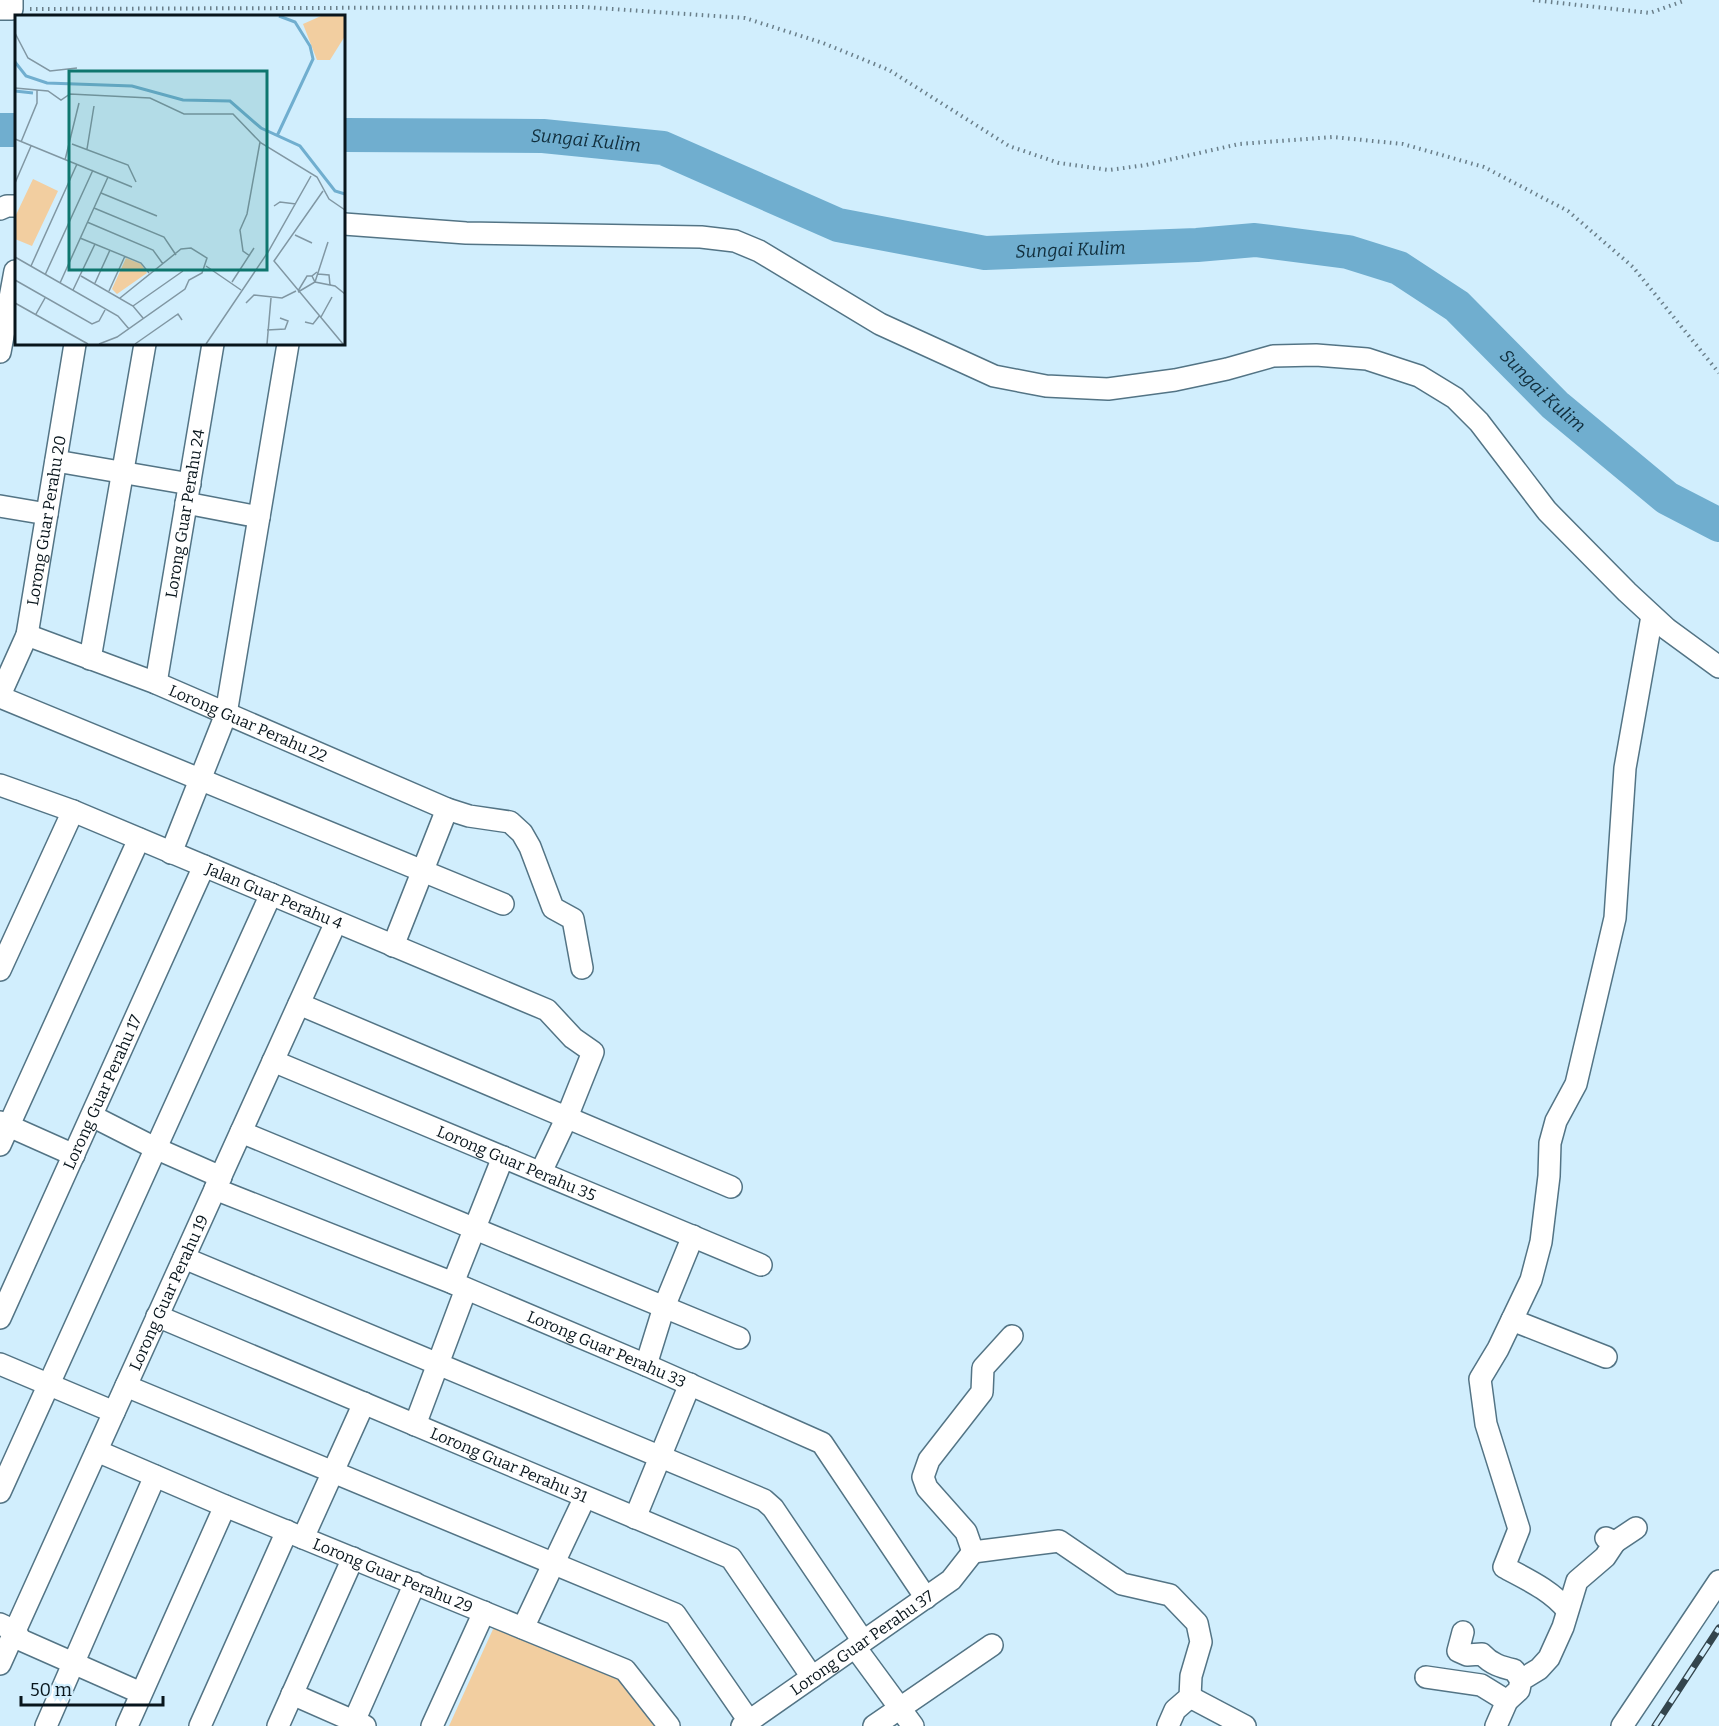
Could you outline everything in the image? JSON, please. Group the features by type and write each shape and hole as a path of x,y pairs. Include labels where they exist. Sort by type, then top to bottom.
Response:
{"street":[{"path":"0,209 15,206"},
{"path":"345,224 466,233 701,237 735,241 759,251 880,324 936,351 994,376 1046,386 1108,389 1196,375 1274,356 1316,355 1367,359 1419,376 1455,399 1479,422 1547,511 1652,616 1719,667"},
{"path":"0,352 15,271"},
{"name":"Lorong Guar Perahu 20","path":"0,696 27,635 75,345"},
{"path":"90,659 145,345"},
{"name":"Lorong Guar Perahu 24","path":"156,683 213,345"},
{"path":"171,853 226,714 288,345"},
{"path":"56,461 122,474 259,518"},
{"path":"0,506 47,514"},
{"path":"1567,1610 1560,1601 1539,1586 1504,1567 1519,1529 1486,1424 1480,1379 1498,1349 1531,1280 1541,1242 1549,1176 1550,1143 1556,1120 1576,1084 1615,918 1625,768 1652,616"},
{"name":"Lorong Guar Perahu 22","path":"27,635 156,683 447,809 469,816 510,822 522,833 531,847 553,908 573,919 582,968"},
{"path":"0,696 503,904"},
{"name":"Jalan Guar Perahu 4","path":"0,785 73,811 547,1010 573,1038 593,1052 567,1117"},
{"path":"393,946 447,809"},
{"path":"0,970 73,811"},
{"path":"74,1155 3,1131 139,839"},
{"name":"Lorong Guar Perahu 17","path":"0,1318 204,867"},
{"path":"0,1492 271,894"},
{"name":"Lorong Guar Perahu 19","path":"0,1664 7,1628 97,1451 336,922"},
{"path":"299,1004 731,1187"},
{"name":"Lorong Guar Perahu 35","path":"273,1061 761,1264"},
{"name":"Lorong Guar Perahu 33","path":"92,1116 218,1183 646,1365 822,1443 926,1598"},
{"path":"541,1172 567,1117"},
{"path":"241,1132 739,1338"},
{"path":"415,1425 438,1364 475,1229 503,1157"},
{"path":"646,1365 664,1307 693,1236"},
{"path":"184,1258 764,1500 773,1508 913,1726"},
{"name":"Lorong Guar Perahu 31","path":"157,1316 731,1558 812,1677"},
{"path":"1512,1320 1606,1357"},
{"path":"1012,1336 983,1368 982,1392 929,1460 923,1477 927,1488 966,1532 973,1552 1059,1541 1122,1584 1170,1595 1197,1623 1201,1642 1191,1676 1190,1697 1175,1710 1168,1726"},
{"path":"0,1364 114,1412"},
{"path":"635,1518 690,1384"},
{"path":"126,1386 675,1614 745,1723"},
{"path":"200,1726 295,1534 333,1472 364,1403"},
{"name":"Lorong Guar Perahu 29","path":"97,1451 625,1670 669,1726"},
{"path":"46,1726 155,1476"},
{"path":"524,1628 585,1497"},
{"path":"127,1726 225,1506"},
{"path":"1521,1680 1539,1669 1549,1658 1563,1627 1577,1581 1605,1557 1611,1540 1636,1528"},
{"name":"Lorong Guar Perahu 37","path":"745,1723 951,1580 973,1552"},
{"path":"278,1726 353,1558"},
{"path":"1622,1726 1719,1581"},
{"path":"292,1694 358,1724 415,1584"},
{"path":"432,1726 484,1612"},
{"path":"7,1628 21,1640 141,1693"},
{"path":"1463,1632 1458,1651 1467,1655 1482,1654 1489,1661 1514,1670 1521,1680 1519,1690 1507,1701 1496,1726"},
{"path":"874,1726 992,1645"},
{"path":"1426,1677 1480,1685 1507,1701"},
{"path":"1190,1697 1245,1726"}],"path":[{"path":"1533,0 1650,13 1686,0"},
{"path":"8,6 583,7 745,18 823,43 889,70 1009,146 1059,163 1109,170 1146,165 1239,144 1333,137 1403,144 1484,167 1568,211 1633,267 1719,373"}],"shaded area":[{"path":"494,1627 620,1676 656,1726 449,1726"}],"waterway":[{"name":"Sungai Kulim","path":"0,130 15,130"},
{"name":"Sungai Kulim","path":"345,135 543,136 663,148 838,225 985,253 1197,245 1255,240 1348,252 1399,268 1457,306 1555,405 1667,498 1719,525"}],"railway":[{"path":"1655,1726 1719,1628"}]}
